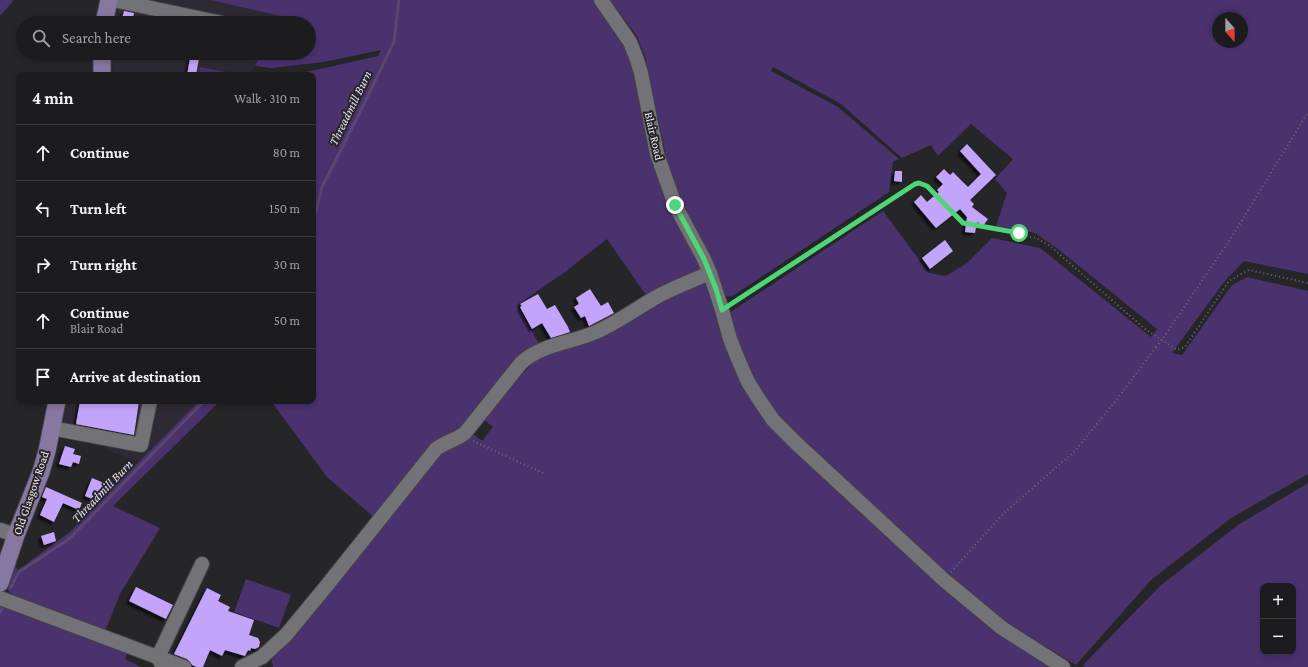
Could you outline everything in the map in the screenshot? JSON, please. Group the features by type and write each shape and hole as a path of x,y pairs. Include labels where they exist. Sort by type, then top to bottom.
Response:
{"main road":[{"path":"106,16 109,0"},
{"path":"102,60 102,72"},
{"name":"Old Glasgow Road","path":"0,583 16,535 41,472 47,451 55,404"}],"street":[{"path":"113,0 189,16"},
{"name":"Blair Road","path":"602,0 630,42 641,73 660,161 675,205 710,273 730,339 738,359 756,394 773,420 946,582 1002,628 1064,667"},
{"path":"242,667 262,657 286,635 324,590 436,449 444,443 458,438 465,433 521,363 529,356 539,351 577,340 596,332 613,324 660,295 710,273"},
{"path":"51,428 141,445 149,404"},
{"path":"0,530 16,535"},
{"path":"160,662 202,564"},
{"path":"0,598 160,662 184,667"}],"path":[{"path":"946,582 1005,512 1074,451 1118,398 1166,334 1233,235 1308,112"},
{"path":"722,310 915,184 919,183 927,186 963,223 1036,238 1050,246 1145,329 1176,350 1185,347 1229,281 1242,273 1249,270 1308,283"},
{"path":"462,436 543,473"}],"shaded area":[{"path":"0,0 14,0 0,16"},
{"path":"118,0 211,0 280,16 113,16"},
{"path":"211,0 595,0 625,44 702,268 648,298 607,239 565,272 517,305 541,347 376,519 327,477 273,404 316,404 316,72 304,72 378,56 381,50 324,62 271,68 255,66 258,60 316,60 316,16 280,16"},
{"path":"610,0 1308,0 1308,274 1244,261 1224,282 1172,353 1182,355 1232,285 1247,277 1308,291 1308,474 1231,518 1151,580 1076,665 1006,622 980,603 938,568 777,416 745,364 729,313 883,211 929,273 946,276 967,263 992,238 1040,248 1151,337 1157,329 1058,249 1035,233 996,226 1007,193 995,179 1013,159 971,124 938,156 931,145 902,158 841,104 773,67 771,71 838,107 899,159 893,162 889,192 734,295 728,297 725,295 714,263 687,217 681,203 666,156 645,56 637,36"},
{"path":"113,60 258,60 252,72 232,72 201,67 199,72 112,72"},
{"path":"200,67 228,72 199,72"},
{"path":"703,280 707,283 720,331 733,367 745,390 769,425 814,470 989,627 1049,667 273,667 271,657 439,452 472,433 482,441 493,427 483,419 499,398 536,360 547,353 582,344 632,320 665,298"},
{"path":"63,404 196,404 139,462 105,450 106,446 56,437"},
{"path":"196,404 217,404 113,506 160,528 120,594 104,634 14,596 7,589 14,565 18,570 70,532"},
{"path":"1308,483 1308,667 1085,667 1083,665 1160,586 1238,525"},
{"path":"246,579 291,595 279,628 234,612"},
{"path":"0,605 129,649 125,659 141,667 0,667"}],"building":[{"path":"124,11 134,13 133,16 123,16"},
{"path":"190,60 199,60 197,72 188,72"},
{"path":"967,144 996,175 970,200 974,204 972,207 988,219 983,226 977,222 975,233 965,232 967,217 960,209 936,228 914,202 921,195 927,202 939,192 937,190 943,184 936,177 944,169 950,175 953,172 968,187 981,174 960,151"},
{"path":"895,171 902,171 902,182 894,181"},
{"path":"945,240 953,251 930,269 922,258"},
{"path":"590,289 601,306 608,302 614,313 589,326 585,316 581,318 574,307 579,304 576,298"},
{"path":"538,294 547,309 555,305 570,332 551,338 542,323 532,329 520,307 522,306 520,304"},
{"path":"79,404 139,404 134,435 76,424"},
{"path":"65,446 75,449 73,454 81,456 79,464 73,462 71,467 59,464"},
{"path":"92,478 104,483 97,501 85,496"},
{"path":"46,487 82,503 79,510 63,503 54,522 40,515 47,499 42,497"},
{"path":"54,532 56,541 44,545 41,536"},
{"path":"136,587 173,605 166,619 129,601"},
{"path":"207,588 221,595 218,601 230,607 228,611 254,620 249,635 258,638 260,642 259,647 255,649 251,648 245,656 225,650 222,656 210,650 203,667 197,667 192,665 187,659 174,654"}],"waterway":[{"name":"Threadmill Burn","path":"316,211 322,187 394,42 399,0"},
{"name":"Threadmill Burn","path":"11,587 19,572 69,539 201,404"},
{"name":"Threadmill Burn","path":"0,612 4,605"}],"route":[{"path":"675,205 704,259 716,289 722,310 915,184 919,183 927,186 963,223 1019,233"}]}
